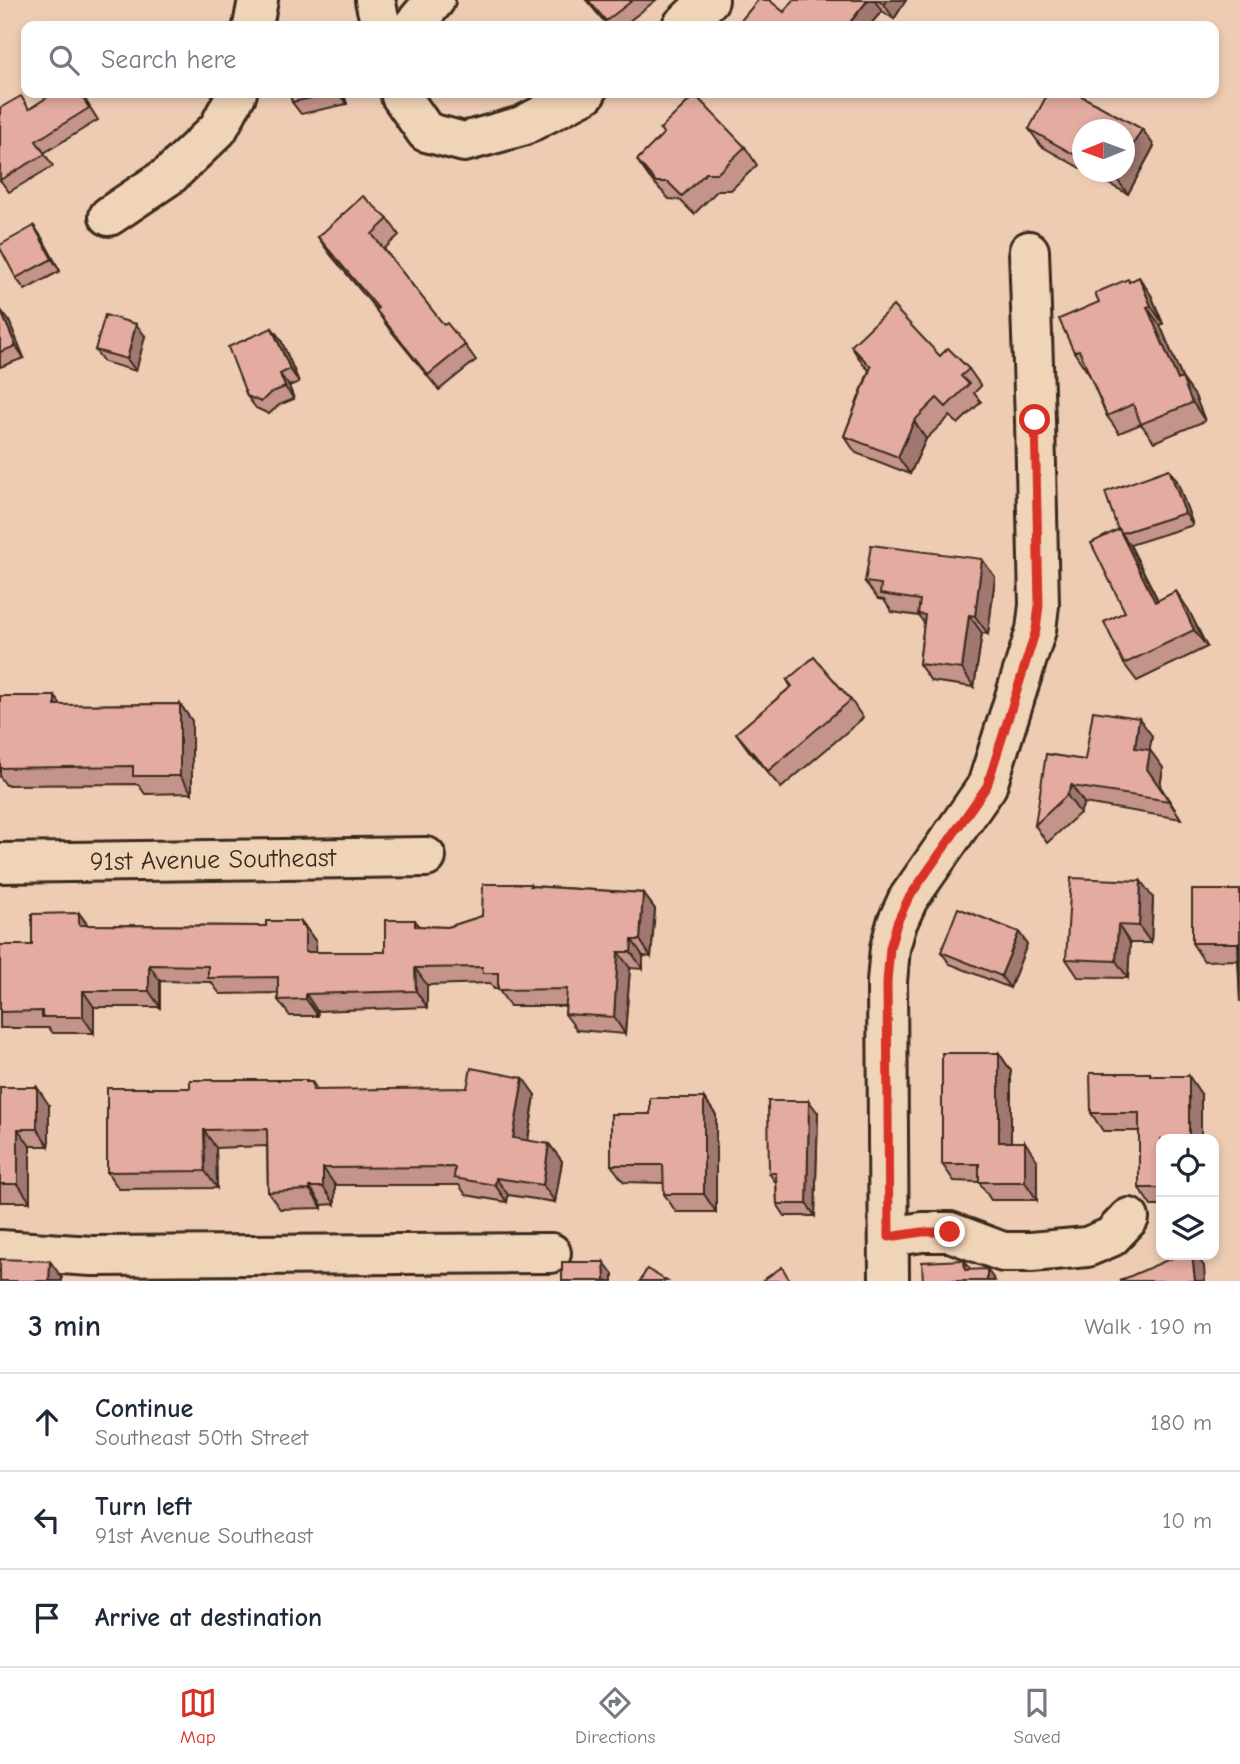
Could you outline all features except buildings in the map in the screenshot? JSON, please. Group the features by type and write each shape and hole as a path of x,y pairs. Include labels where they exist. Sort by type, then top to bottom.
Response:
{"street":[{"path":"254,21 258,0"},
{"path":"375,0 380,21"},
{"path":"417,21 435,0"},
{"path":"687,21 709,0"},
{"path":"109,216 170,175 218,129 234,98"},
{"path":"402,98 426,132 464,142 522,126 576,98"},
{"path":"890,1281 887,982 890,948 908,899 987,786 1036,630 1039,605 1029,251"},
{"name":"91st Avenue Southeast","path":"0,863 426,857"},
{"path":"889,1237 922,1232 950,1232 1003,1252 1031,1252 1087,1247 1111,1237 1129,1218"},
{"path":"0,1250 92,1256 551,1253"}],"route":[{"path":"950,1232 922,1232 889,1237 887,982 890,948 908,899 987,786 1036,630 1039,605 1035,420"}]}
